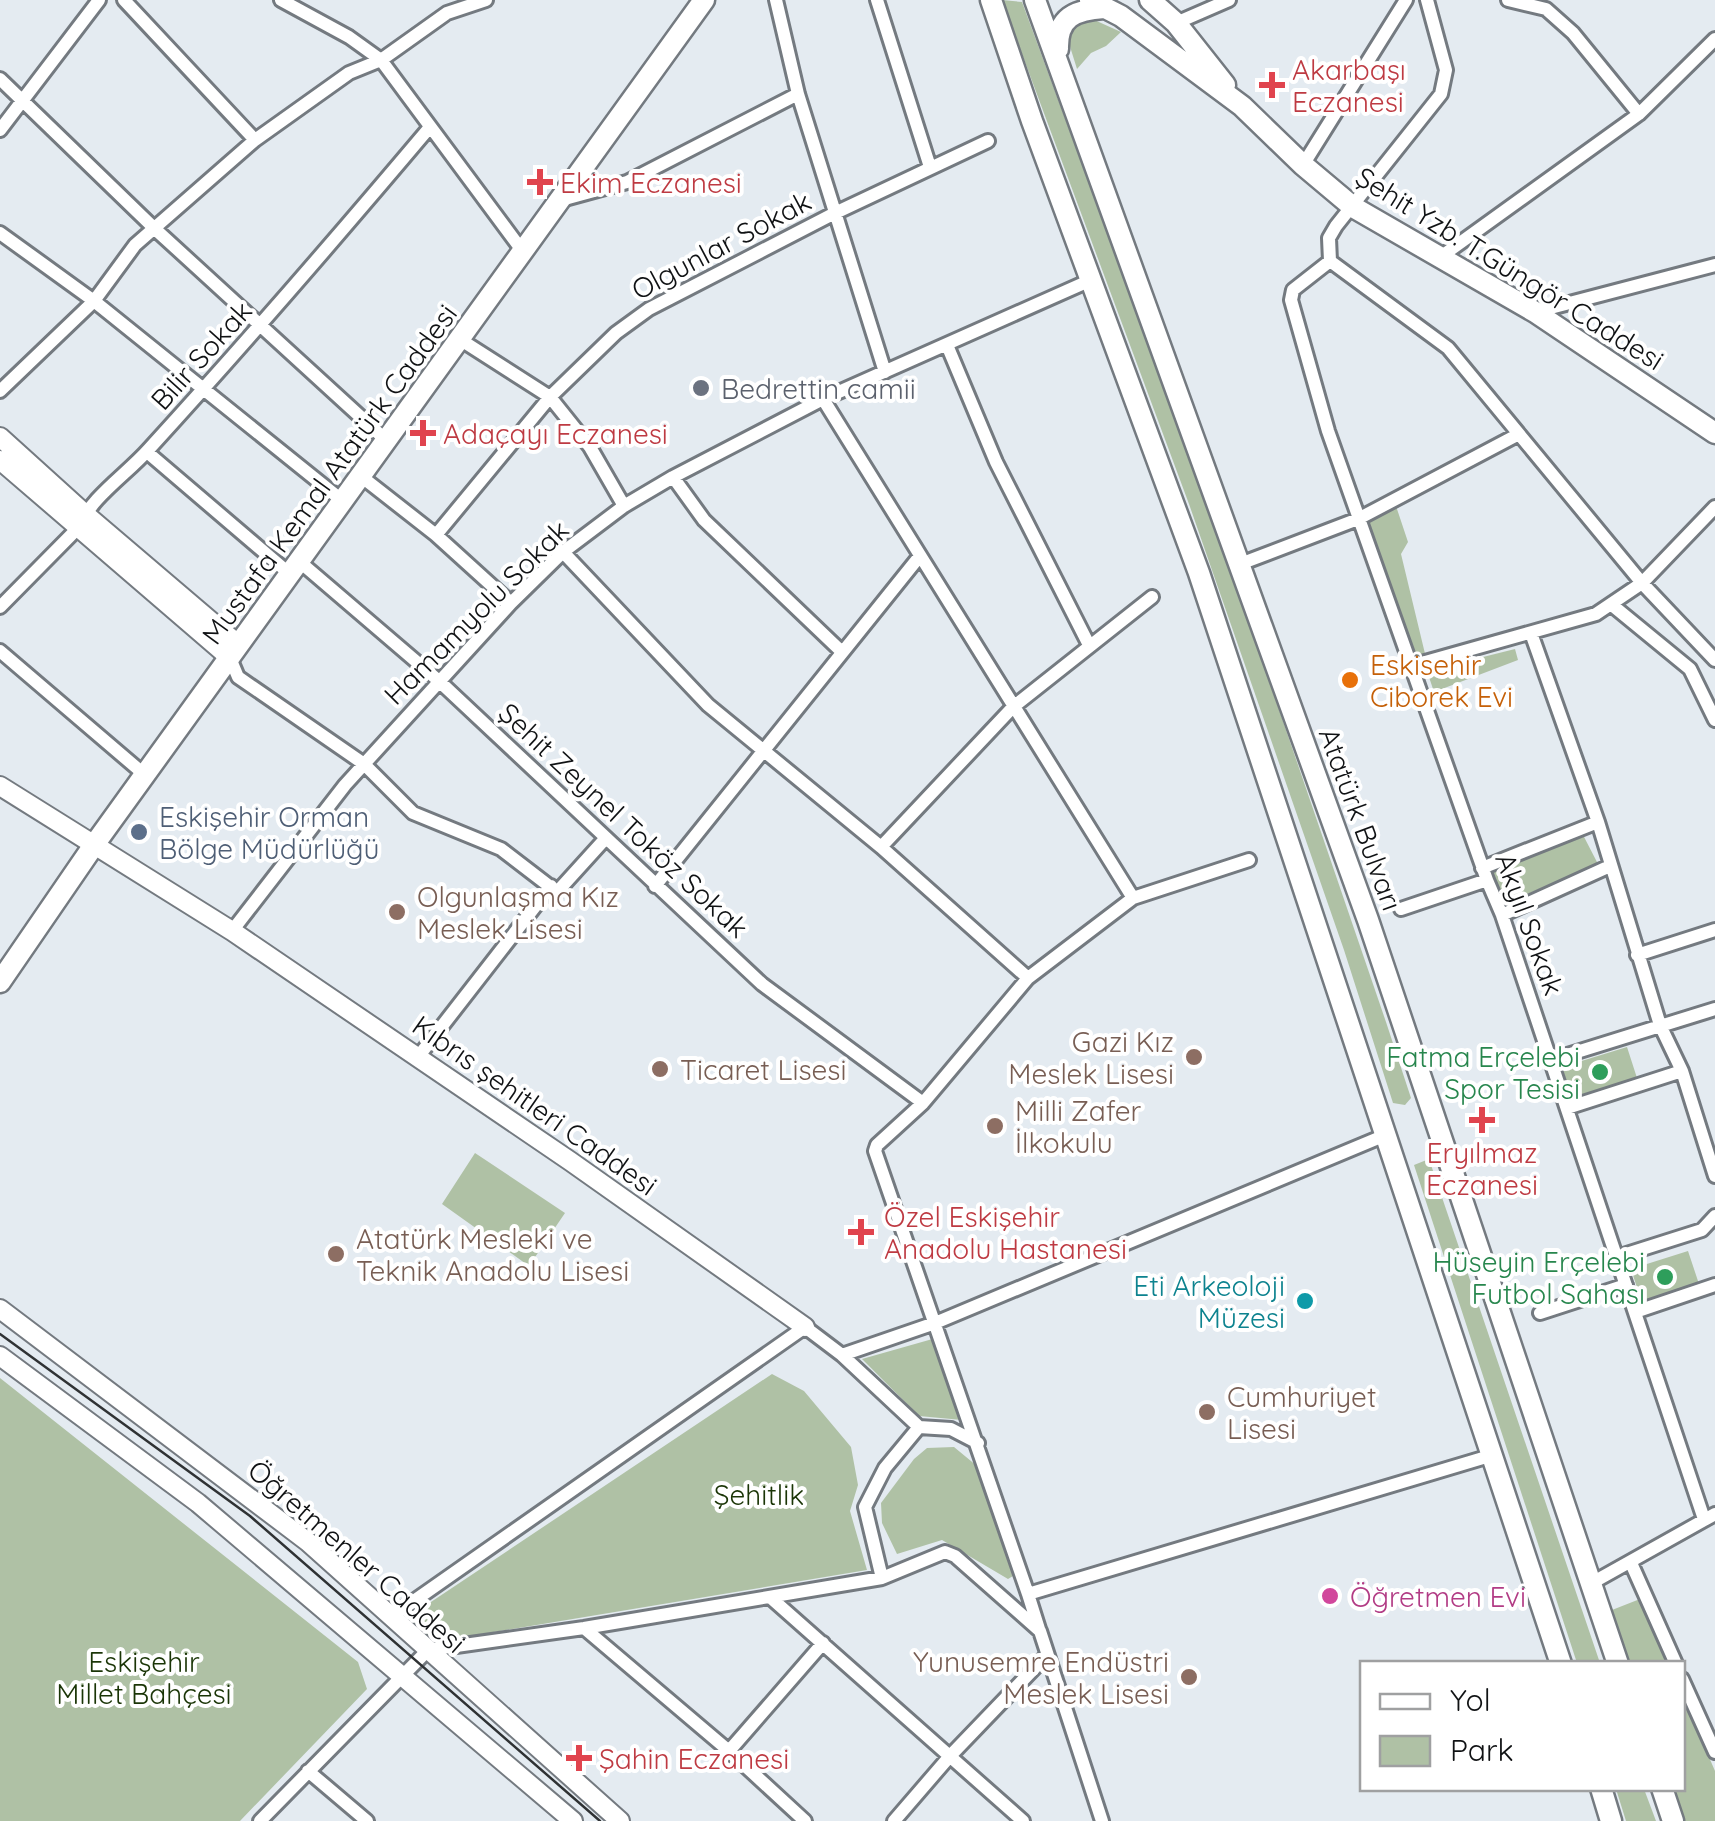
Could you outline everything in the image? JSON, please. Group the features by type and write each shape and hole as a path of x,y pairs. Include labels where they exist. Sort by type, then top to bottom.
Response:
{"main road":[{"name":"Mustafa Kemal Atatürk Caddesi","path":"0,982 94,845 704,0"},
{"name":"Atatürk Bulvarı","path":"1035,0 1368,920 1617,1661"},
{"path":"1150,0 1176,23 1242,106"},
{"path":"992,2 1199,574 1561,1661"},
{"path":"1060,66 1059,27 1065,18 1097,4"},
{"name":"Şehit Yzb. T.Güngör Caddesi","path":"1097,4 1121,16 1242,106 1302,165 1353,207 1536,312 1715,433"},
{"path":"0,437 81,520"},
{"path":"0,460 81,520 235,652"},
{"path":"0,786 232,930"},
{"name":"Kıbrıs şehitleri Caddesi","path":"232,930 805,1328"},
{"name":"Öğretmenler Caddesi","path":"0,1310 308,1542 620,1821"},
{"path":"0,1356 198,1503 573,1821"},
{"path":"1602,1791 1611,1821"},
{"path":"1663,1791 1673,1819"}],"street":[{"path":"0,130 99,0"},
{"path":"124,0 254,140"},
{"path":"282,0 349,37 381,60 524,253"},
{"path":"0,391 94,301 135,245 254,140 447,13 486,0"},
{"path":"776,0 798,94 885,372"},
{"path":"877,0 930,167"},
{"path":"1176,23 1228,0"},
{"path":"1302,165 1406,0"},
{"path":"1428,0 1446,70 1441,94 1328,238 1330,261 1448,348 1642,583 1715,660"},
{"path":"1508,0 1548,3 1638,114"},
{"path":"1439,258 1638,114 1715,40"},
{"path":"0,80 155,229 388,442"},
{"path":"560,200 628,182 798,94"},
{"name":"Bilir Sokak","path":"0,608 262,326 430,127"},
{"name":"Olgunlar Sokak","path":"436,535 550,397 616,333 650,308 988,141"},
{"path":"0,233 94,301 344,502"},
{"name":"Akyıl Sokak","path":"1330,261 1293,290 1291,300 1328,431 1484,874 1502,915 1626,1285 1710,1517"},
{"path":"1536,312 1715,266"},
{"name":"Hamamyolu Sokak","path":"232,930 364,764 511,603 563,552 624,506 673,476 823,399 1091,280"},
{"path":"461,340 550,397 590,446 624,506"},
{"path":"947,345 996,462 1089,646"},
{"path":"823,399 1133,898"},
{"path":"1240,564 1358,519 1519,434"},
{"name":"Şehit Zeynel Toköz Sokak","path":"147,452 439,681 762,984 923,1102"},
{"path":"673,476 715,531 842,652"},
{"path":"362,477 436,535 511,603"},
{"path":"1411,666 1596,614 1642,583 1715,507"},
{"path":"563,552 708,705 881,847 1028,978"},
{"path":"654,886 919,557"},
{"path":"881,847 1013,708 1152,596"},
{"path":"1612,604 1690,668 1715,720"},
{"path":"1531,633 1598,822 1660,1025 1682,1070 1715,1176"},
{"path":"0,651 145,775"},
{"path":"235,652 238,677 364,764 413,813 501,850 557,892 605,839"},
{"path":"1401,909 1598,822"},
{"path":"1102,1821 978,1444 875,1156 877,1145 923,1102 1028,978 1133,898 1248,860"},
{"path":"1502,915 1610,866"},
{"path":"418,1057 551,886"},
{"path":"1637,955 1715,930"},
{"path":"1551,1060 1715,1009"},
{"path":"1567,1108 1682,1070"},
{"path":"842,1354 935,1322 1388,1134"},
{"path":"1617,1257 1702,1230 1715,1216"},
{"path":"1540,1314 1626,1285"},
{"path":"1636,1312 1715,1285"},
{"path":"391,1618 805,1328 842,1354 919,1427 951,1429 978,1444"},
{"path":"882,1578 865,1507 885,1468 919,1427"},
{"path":"1028,1594 1493,1456"},
{"path":"1590,1584 1710,1517"},
{"path":"260,1821 428,1650 882,1578 945,1552 955,1556 1040,1631"},
{"path":"1631,1563 1675,1661"},
{"path":"771,1598 1024,1821"},
{"path":"584,1628 805,1821"},
{"path":"729,1751 823,1644"},
{"path":"894,1821 950,1756 1048,1655"},
{"path":"1685,1686 1715,1752"},
{"path":"308,1771 367,1821"}],"green space":[{"path":"1002,0 1022,2 1221,540 1411,1098 1405,1105 1393,1103 1189,504"},
{"path":"1090,18 1121,32 1091,53 1077,69 1067,37 1069,29"},
{"path":"1394,500 1408,542 1401,554 1427,662 1411,666 1358,519"},
{"path":"1515,649 1518,660 1434,692 1427,671"},
{"path":"1582,833 1598,864 1502,905 1491,873"},
{"name":"Fatma Erçelebi Spor Tesisi","path":"1627,1047 1637,1078 1572,1099 1562,1067"},
{"path":"475,1153 565,1213 529,1266 442,1204"},
{"path":"1429,1159 1599,1661 1576,1661 1414,1165"},
{"name":"Hüseyin Erçelebi Futbol Sahası","path":"1688,1251 1699,1284 1642,1303 1631,1269"},
{"path":"936,1338 962,1420 919,1416 862,1359"},
{"name":"Şehitlik","path":"772,1374 804,1391 851,1447 858,1485 850,1511 867,1570 434,1642 407,1618"},
{"name":"Eskişehir Millet Bahçesi","path":"0,1378 358,1662 367,1689 240,1821 0,1821"},
{"path":"954,1447 977,1466 1013,1576 1008,1579 942,1540 897,1554 882,1523 881,1503 914,1459 927,1448"},
{"path":"1640,1599 1667,1661 1629,1661 1612,1610"},
{"path":"1685,1702 1715,1771 1715,1821 1685,1821 1674,1791 1685,1791"},
{"path":"1617,1791 1645,1791 1656,1821 1626,1821"}],"tram line":[{"path":"0,1334 250,1516 600,1821"}],"place":[{"name":"Akarbaşı Eczanesi","path":"1272,85"},
{"name":"Ekim Eczanesi","path":"540,182"},
{"name":"Bedrettin camii","path":"701,388"},
{"name":"Adaçayı Eczanesi","path":"423,433"},
{"name":"Eskisehir Ciborek Evi","path":"1350,680"},
{"name":"Eskişehir Orman Bölge Müdürlüğü","path":"139,832"},
{"name":"Olgunlaşma Kız Meslek Lisesi","path":"397,912"},
{"name":"Gazi Kız Meslek Lisesi","path":"1194,1057"},
{"name":"Ticaret Lisesi","path":"660,1069"},
{"name":"Fatma Erçelebi Spor Tesisi","path":"1600,1072"},
{"name":"Eryılmaz Eczanesi","path":"1482,1120"},
{"name":"Milli Zafer İlkokulu","path":"995,1126"},
{"name":"Özel Eskişehir Anadolu Hastanesi","path":"861,1232"},
{"name":"Atatürk Mesleki ve Teknik Anadolu Lisesi","path":"336,1254"},
{"name":"Hüseyin Erçelebi Futbol Sahası","path":"1665,1277"},
{"name":"Eti Arkeoloji Müzesi","path":"1305,1301"},
{"name":"Cumhuriyet Lisesi","path":"1207,1412"},
{"name":"Öğretmen Evi","path":"1330,1596"},
{"name":"Yunusemre Endüstri Meslek Lisesi","path":"1189,1677"},
{"name":"Şahin Eczanesi","path":"579,1758"}]}
